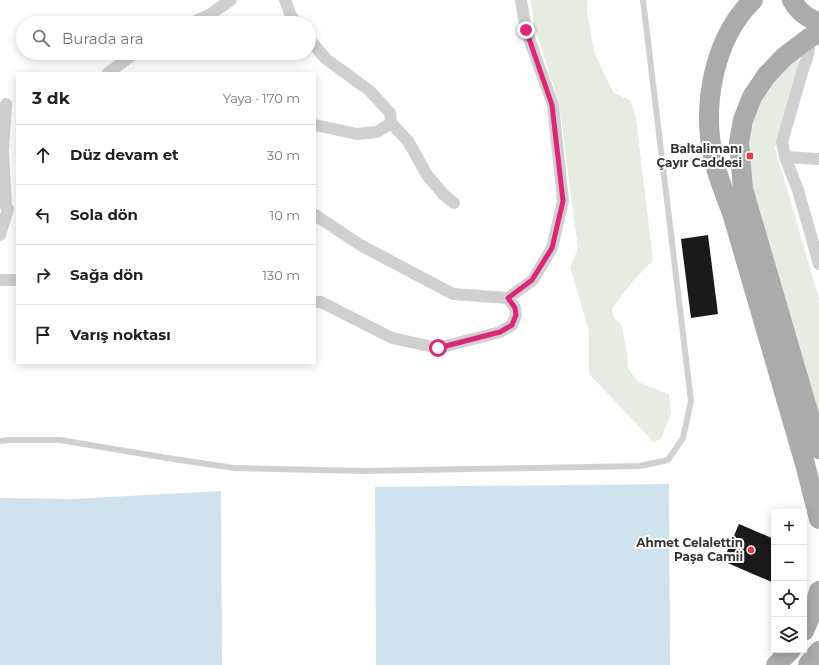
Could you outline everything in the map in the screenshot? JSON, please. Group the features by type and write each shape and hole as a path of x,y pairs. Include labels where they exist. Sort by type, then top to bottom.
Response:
{"main road":[{"path":"753,0 738,16 731,28 716,65 711,90 708,121 709,136 718,176 734,221 806,464 819,519"},
{"path":"792,0 816,31 784,58 766,76 752,97 743,120 739,142 743,189 819,449"},
{"path":"807,624 819,592"},
{"path":"808,665 819,651"},
{"path":"776,665 788,653"}],"street":[{"path":"207,16 231,0"},
{"path":"285,0 292,16"},
{"path":"316,216 362,246 453,294 508,298 532,280 552,248 563,201 552,105 526,30 521,0"},
{"path":"816,31 804,66 782,142 785,157 798,190 819,264"},
{"path":"316,47 326,59 370,91 390,113 391,123 408,141 428,175 444,195 454,203"},
{"path":"109,72 126,60"},
{"path":"0,235 8,207 3,151 8,104"},
{"path":"316,125 358,134 377,132 391,123"},
{"path":"785,157 819,159"},
{"path":"0,280 16,280"},
{"path":"316,302 321,302 392,338 438,348 500,332 512,325 516,315 515,308 508,298"}],"lane":[{"path":"0,441 60,440 234,468 364,471 640,466 668,460 683,438 691,401 643,0"}],"shaded area":[{"path":"531,0 587,0 587,11 594,52 613,92 631,101 636,119 653,260 633,281 612,308 614,318 621,324 627,352 628,368 638,382 669,394 671,413 661,439 654,442 589,374 589,331 570,267 578,249 559,103 534,25"},
{"path":"797,58 799,61 775,148 819,299 819,424 749,184 746,154 752,119 762,98 774,80"}],"water":[{"path":"669,484 670,665 376,665 375,487"},
{"path":"221,491 222,665 0,665 0,498 72,499"}],"building":[{"path":"708,235 718,314 691,318 681,239"},
{"name":"Ahmet Celalettin Paşa Camii","path":"739,524 771,538 771,582 723,561"}],"place":[{"name":"Baltalimanı Çayır Caddesi","path":"750,156"},
{"name":"Ahmet Celalettin Paşa Camii","path":"751,550"}],"route":[{"path":"438,348 500,332 512,325 516,315 515,308 508,298 532,280 552,248 563,201 552,105 526,30"}]}
